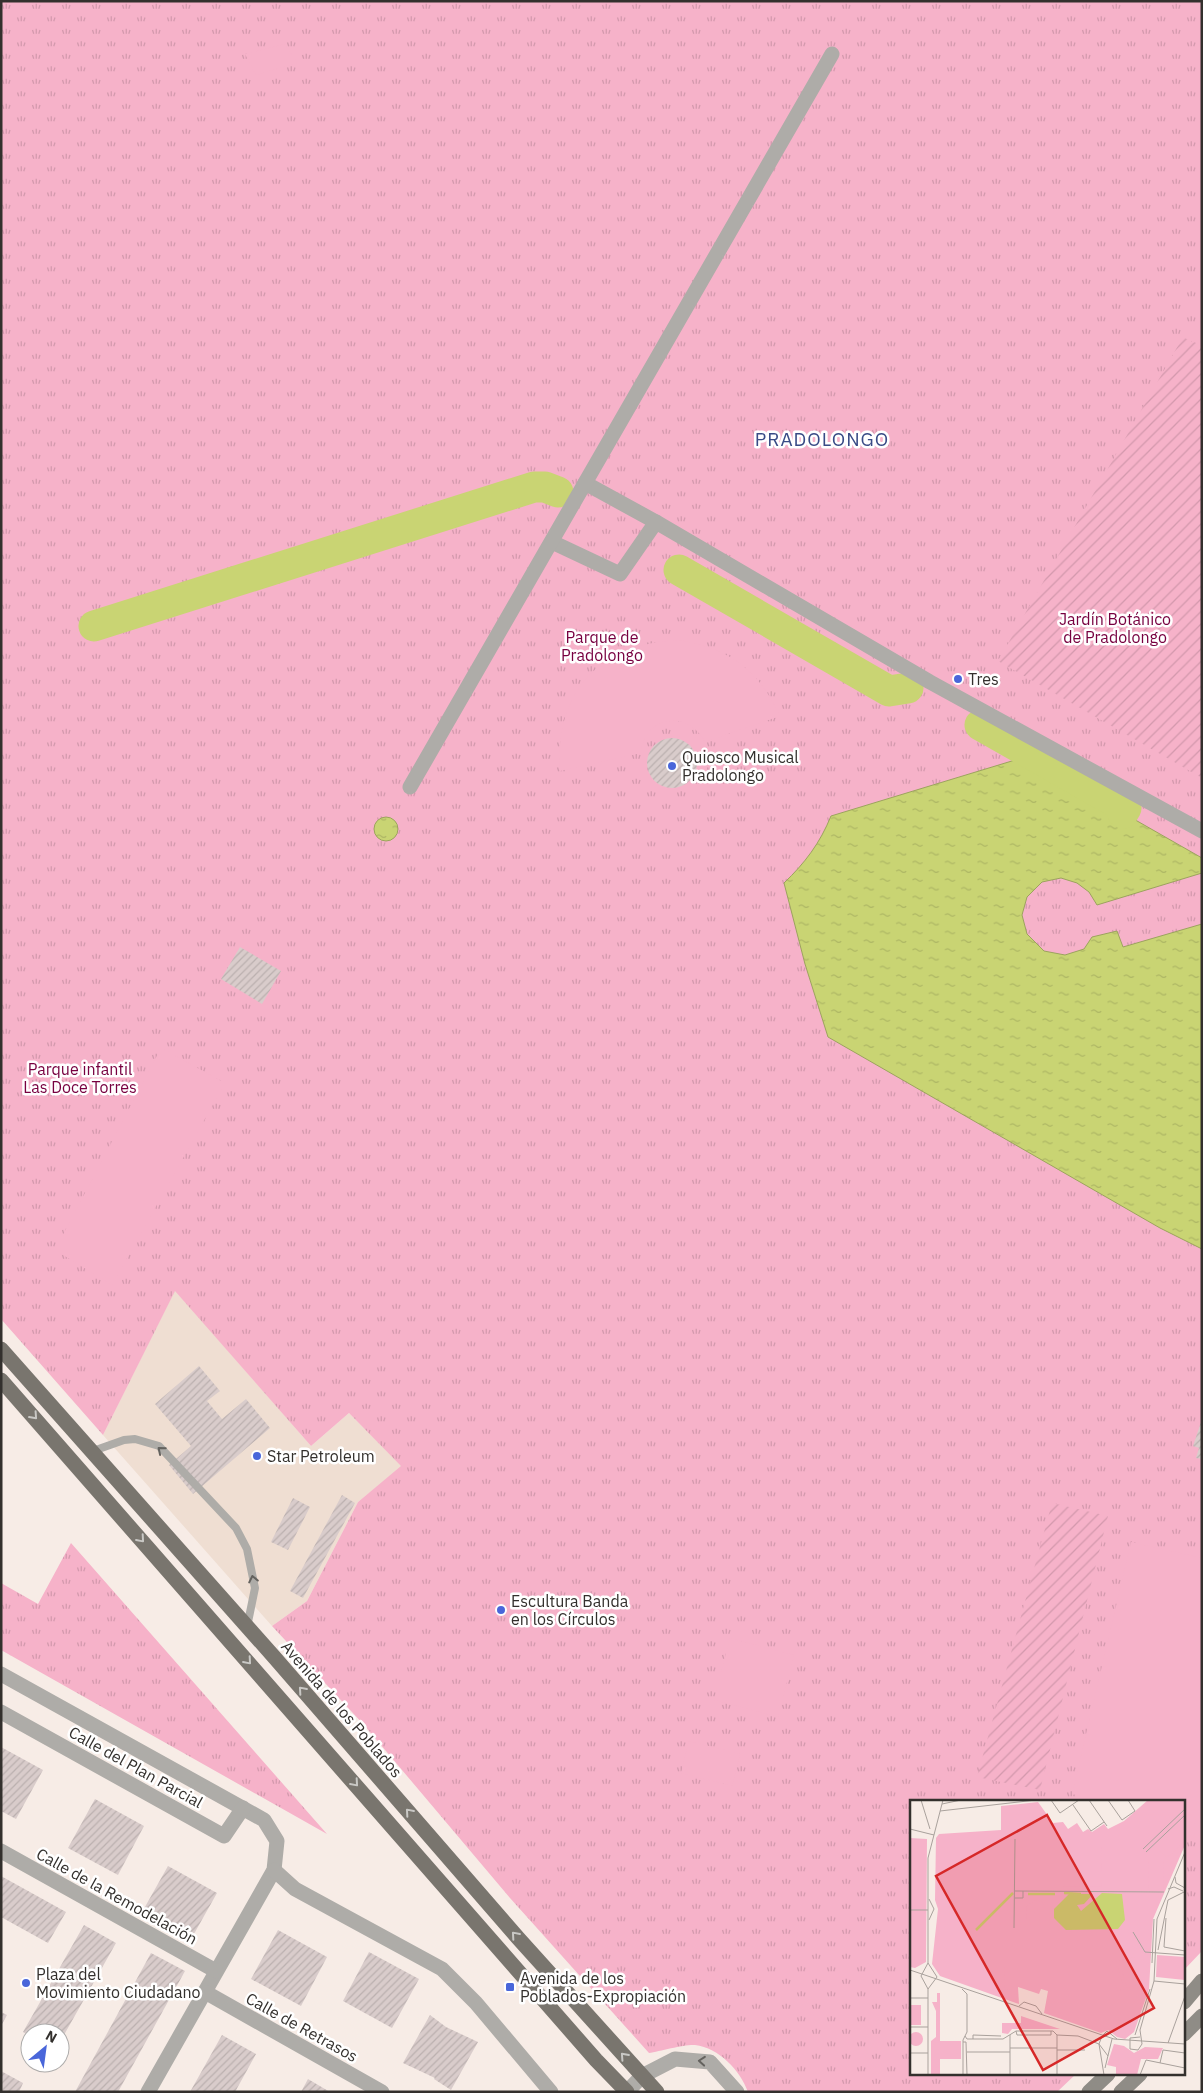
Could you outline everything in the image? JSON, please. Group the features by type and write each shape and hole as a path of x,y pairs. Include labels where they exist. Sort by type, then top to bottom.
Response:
{"main road":[{"name":"Avenida de los Poblados","path":"1,1349 505,1923 657,2092"},
{"path":"1,1380 596,2060 627,2092"}],"street":[{"path":"410,787 832,54"},
{"path":"585,483 656,522 930,682 1202,831"},
{"path":"552,542 620,574 656,522"},
{"name":"Calle del Plan Parcial","path":"1,1674 264,1820 277,1841 274,1870"},
{"name":"Calle del Plan Parcial","path":"1,1712 224,1836 243,1808"},
{"name":"Calle de la Remodelación","path":"1,1851 216,1971"},
{"path":"148,2092 274,1870 294,1889 442,1969 476,2003 551,2091"},
{"path":"1186,2000 1202,1981"},
{"name":"Calle de Retrasos","path":"204,1992 382,2092"},
{"path":"1186,2032 1202,2016"},
{"path":"627,2092 642,2076 675,2059 710,2062 737,2092"},
{"path":"1089,2092 1106,2076"},
{"path":"1121,2092 1138,2076"}],"lane":[{"path":"92,1451 124,1440 136,1440 158,1446 236,1528 246,1548 255,1588 247,1627"}],"shaded area":[{"name":"Star Petroleum","path":"175,1290 311,1446 349,1413 402,1466 358,1502 307,1601 272,1626 103,1435"}],"green space":[{"name":"Parque de Pradolongo","path":"1,1 1202,1 1202,1951 1186,1968 1186,1800 910,1800 910,2076 1074,2076 1057,2092 748,2092 740,2076 728,2061 704,2047 695,2045 649,2053 510,1898 364,1725 272,1626 307,1601 358,1502 401,1466 349,1413 311,1446 175,1291 103,1435 1,1319"},
{"path":"285,44 297,63 256,75 245,54"},
{"name":"Jardín Botánico de Pradolongo","path":"1183,337 1202,347 1202,778 998,661"},
{"path":"678,640 712,649 740,663 762,685 780,716 705,742 697,731 688,725 678,721 668,721 650,731 644,741 641,753 560,771 560,743 565,718 574,696 588,677 605,662 626,651 650,644"},
{"path":"161,1048 225,1083 112,1285 55,1250"},
{"path":"1052,1503 1108,1516 1040,1790 977,1777"},
{"path":"1131,1542 1202,1558 1202,1825 1186,1821 1186,1800 1095,1800 1072,1794"},
{"path":"71,1543 327,1834 1,1650 1,1583 38,1604"},
{"path":"730,1638 794,1655 778,1717 714,1700"},
{"path":"689,1741 740,1754 732,1786 681,1773"}],"water":[{"path":"89,615 98,616 105,623 102,634 97,638"},
{"path":"1025,757 1202,858 1202,873 1097,905 1089,892 1077,883 1061,878 1042,882 1027,897 1022,915 1027,934 1044,951 1065,955 1084,949 1092,937 1117,931 1123,947 1202,924 1202,1249 1160,1228 828,1037 805,964 784,883 811,852 831,816"},
{"path":"386,817 395,820 398,829 395,838 386,841 377,838 374,829 377,820"}],"building":[{"name":"Quiosco Musical Pradolongo","path":"667,738 677,738 690,745 697,758 697,768 690,781 677,788 667,788 658,784 651,777 647,768 647,758 651,749 658,742"},
{"path":"240,947 281,971 262,1004 221,979"},
{"path":"199,1366 220,1391 207,1401 222,1419 246,1399 270,1428 193,1494 169,1465 191,1446 155,1404"},
{"path":"1202,1419 1202,1459 1196,1458 1199,1448 1193,1446"},
{"path":"342,1495 355,1503 303,1598 290,1591"},
{"path":"293,1498 310,1507 288,1550 271,1542"},
{"path":"1,1747 43,1770 16,1819 1,1811"},
{"path":"95,1799 144,1826 118,1875 68,1848"},
{"path":"168,1866 217,1893 190,1941 141,1914"},
{"path":"1,1876 66,1912 48,1943 1,1917"},
{"path":"84,1925 116,1943 70,2024 28,2023"},
{"path":"278,1930 327,1957 301,2006 251,1979"},
{"path":"369,1952 419,1979 392,2028 343,2001"},
{"path":"151,1953 185,1971 118,2092 75,2092"},
{"path":"1,2012 7,2015 1,2026"},
{"path":"430,2015 446,2027 478,2042 451,2090 435,2078 403,2063"},
{"path":"222,2035 256,2054 235,2092 190,2092"},
{"path":"1,2071 23,2083 19,2092 1,2092"},
{"path":"308,2079 330,2092 301,2092"}],"waterway":[{"path":"94,626 534,487 545,487 558,492"},
{"path":"679,570 889,691 908,688"},
{"path":"980,725 1126,808 1123,813"}],"place":[{"name":"Tres","path":"958,679"},
{"name":"Quiosco Musical Pradolongo","path":"672,766"},
{"name":"Star Petroleum","path":"257,1456"},
{"name":"Escultura Banda en los Círculos","path":"501,1610"},
{"name":"Plaza del Movimiento Ciudadano","path":"26,1983"},
{"name":"Avenida de los Poblados-Expropiación","path":"510,1987"}],"district":[{"name":"PRADOLONGO","path":"822,439"}],"park label":[{"name":"Parque infantil Las Doce Torres","path":"80,1078"}]}
